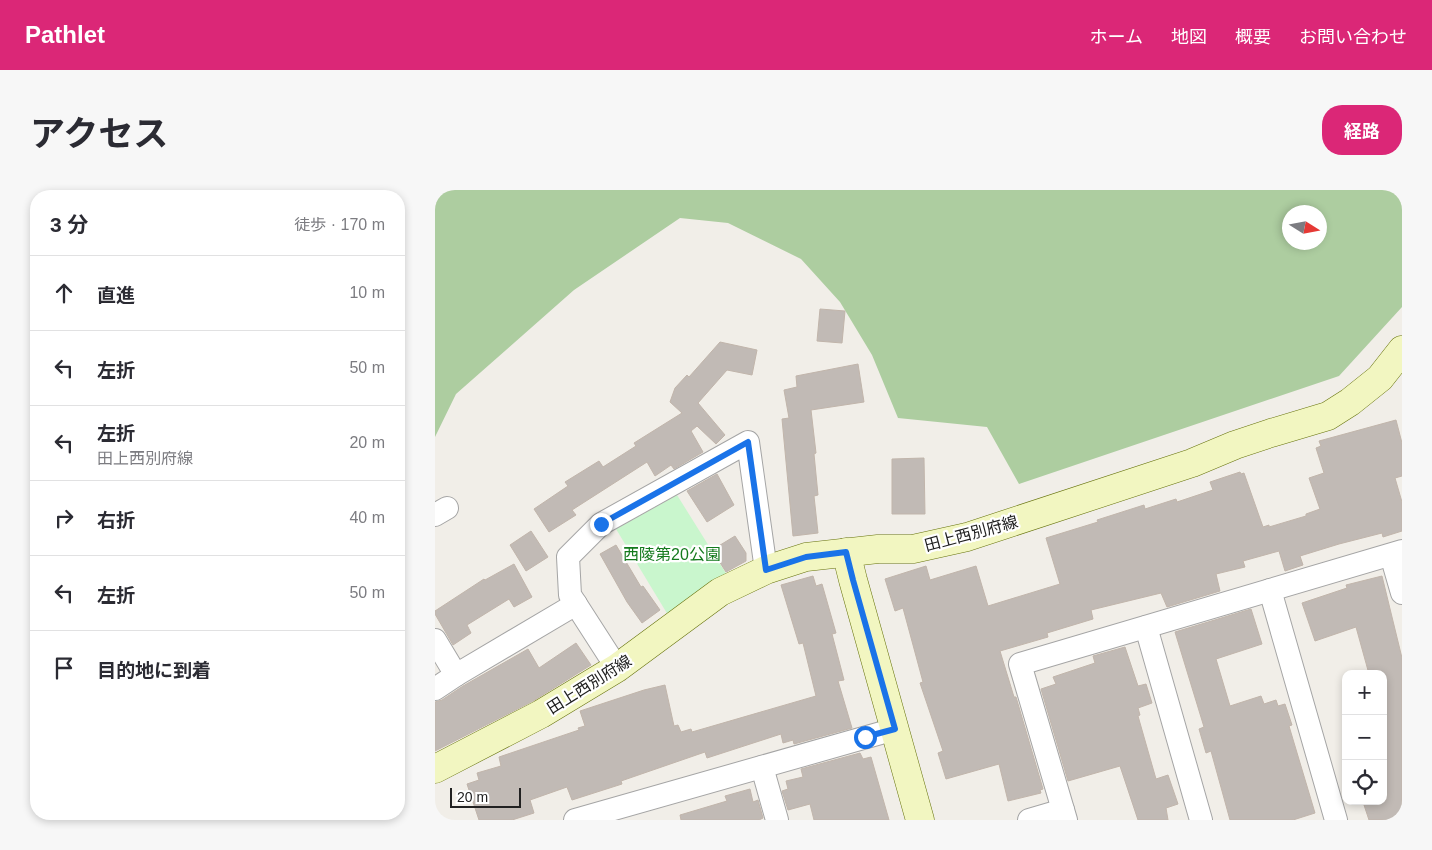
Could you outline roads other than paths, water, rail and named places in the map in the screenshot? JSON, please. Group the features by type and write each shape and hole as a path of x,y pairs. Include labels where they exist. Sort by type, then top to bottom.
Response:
{"street":[{"name":"田上西別府線","path":"435,769 541,714 617,668 720,592 766,570 806,557 846,552 913,548 967,537 1193,463 1235,445 1328,416 1350,402 1380,378 1402,350"},
{"path":"617,668 570,595 568,557 601,524 748,442 766,570"},
{"path":"846,552 921,820"},
{"path":"1029,820 1065,815 1020,664 1396,553 1402,594"},
{"path":"1270,590 1335,820"},
{"path":"435,689 577,604"},
{"path":"1146,627 1201,820"},
{"path":"435,640 456,675"},
{"path":"575,820 895,729"},
{"path":"762,767 777,820"}],"park label":[{"name":"西陵第20公園","path":"672,554"}]}
